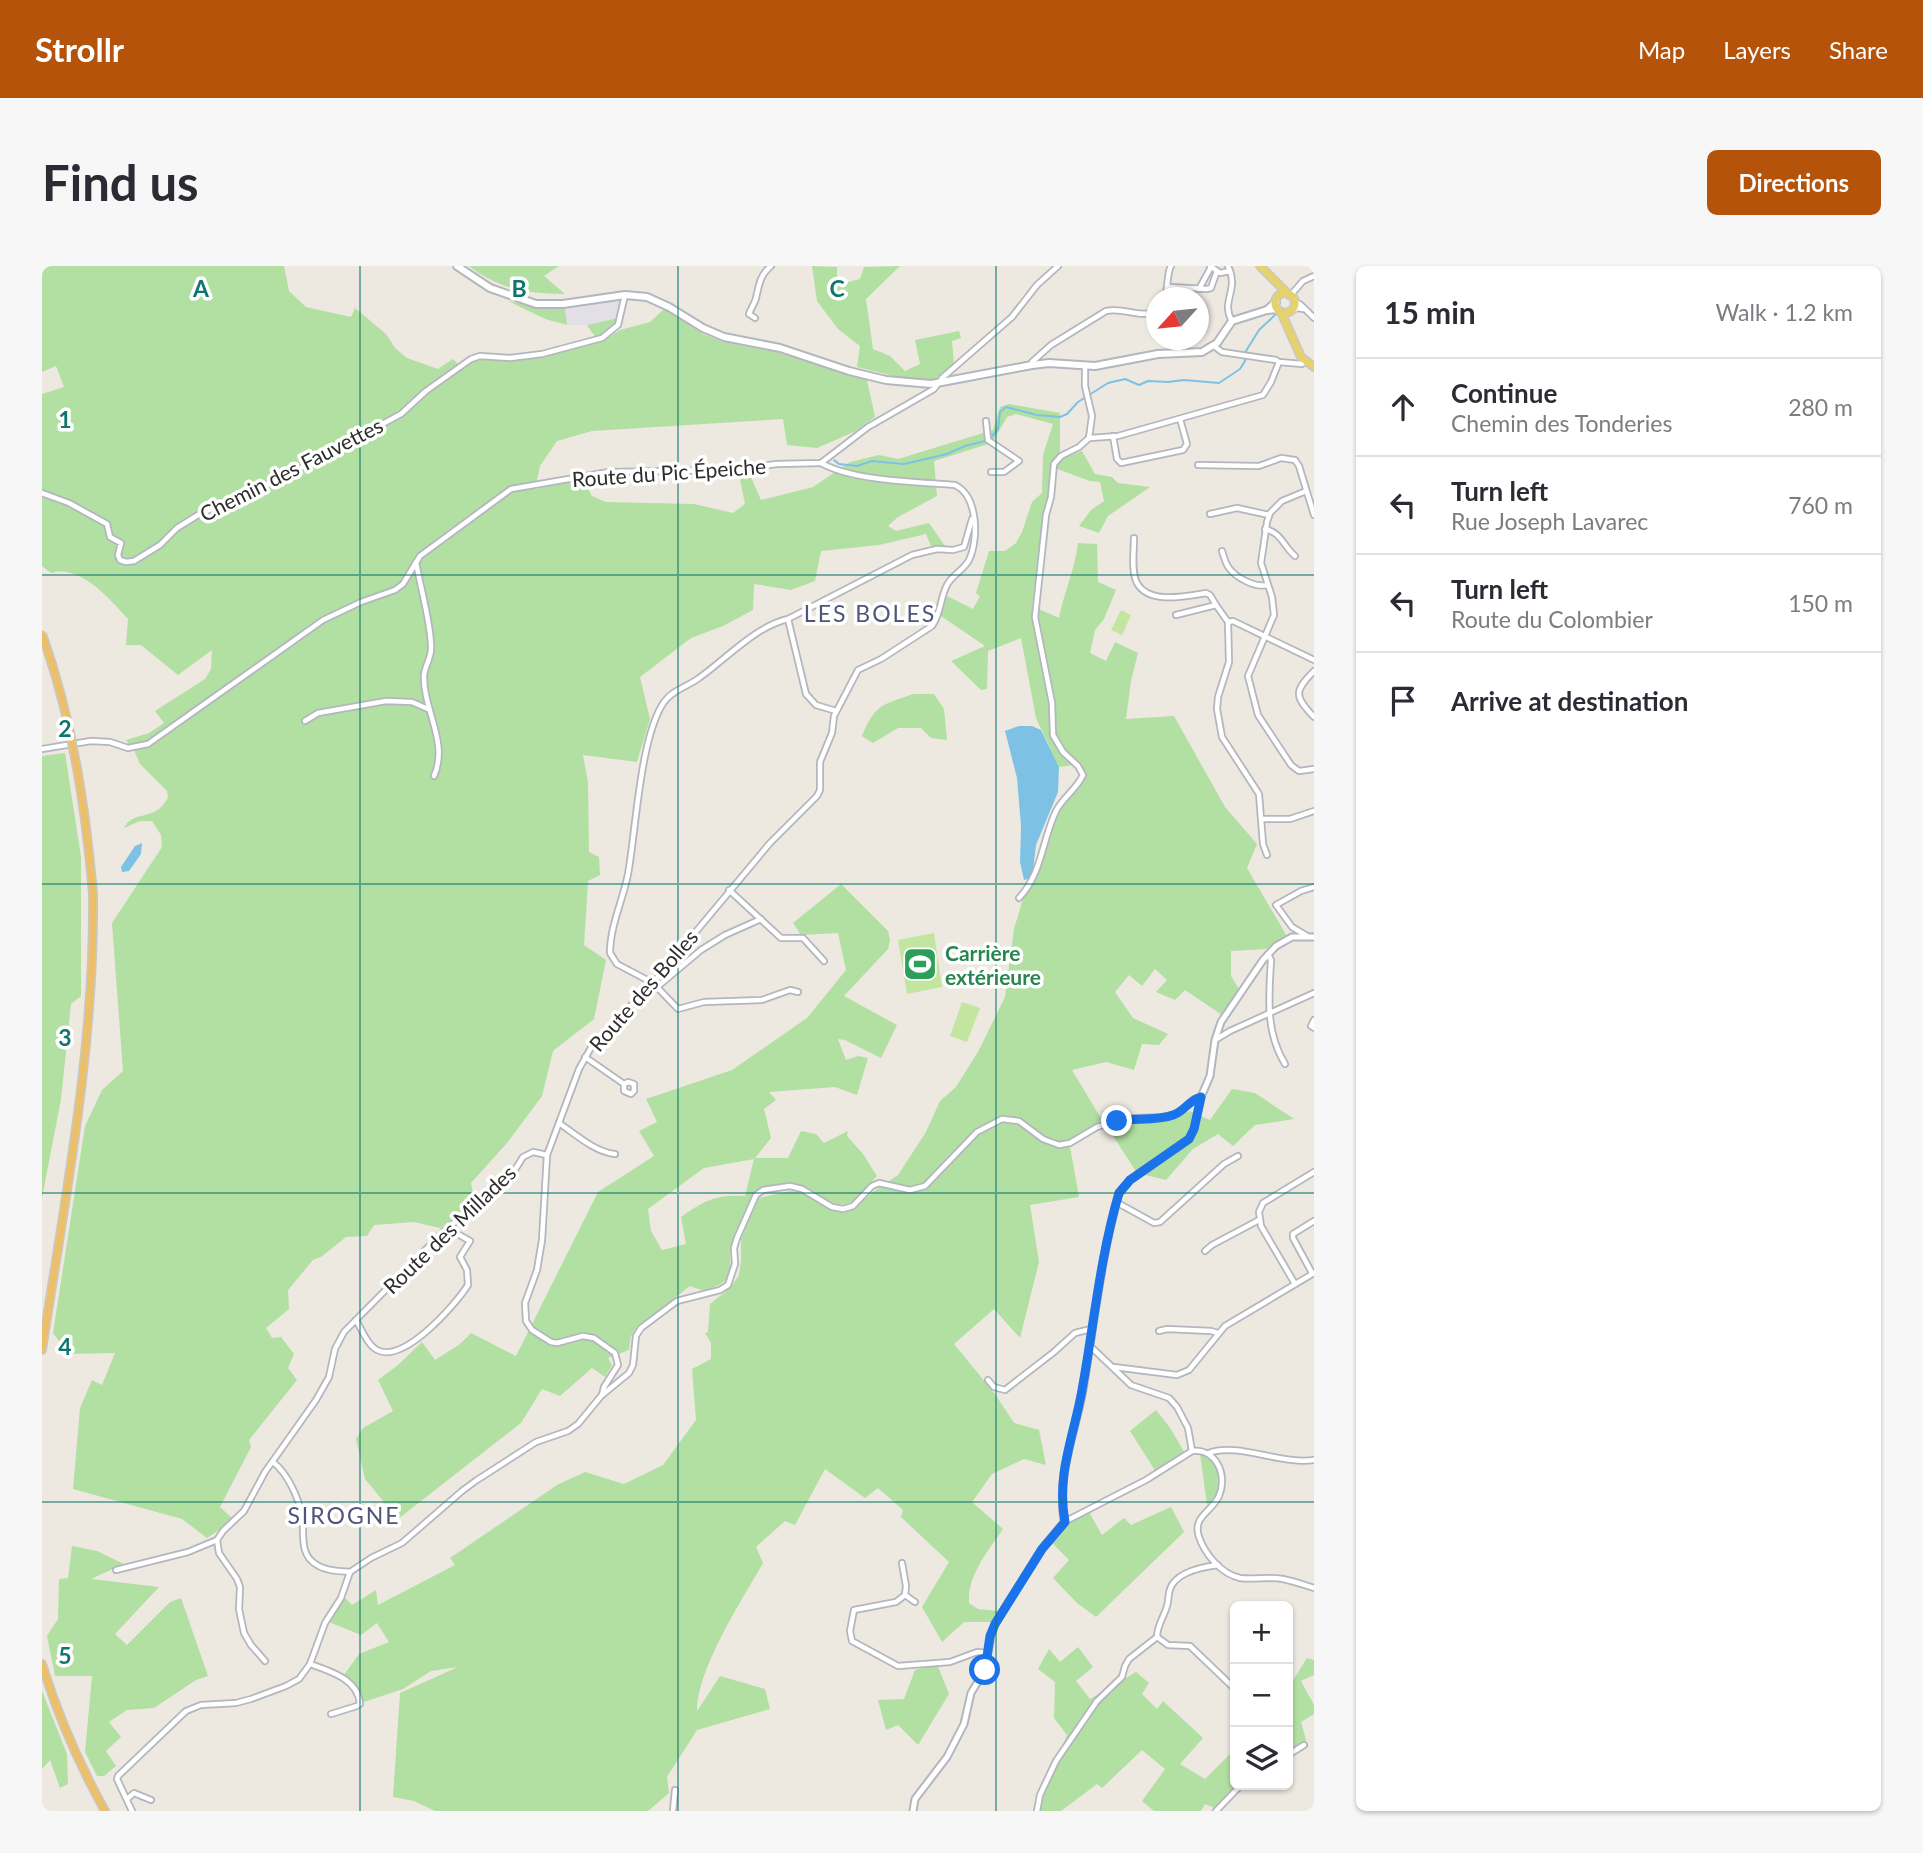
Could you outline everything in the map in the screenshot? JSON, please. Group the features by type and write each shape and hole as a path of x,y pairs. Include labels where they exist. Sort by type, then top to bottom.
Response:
{"highway":[{"path":"42,634 59,688 79,774 93,893 92,991 83,1076 42,1350"},
{"path":"42,1664 65,1731 81,1768 105,1811"}],"main road":[{"path":"457,266 490,288 536,303 563,304 636,295 656,300 723,337 780,348 886,380 939,384 1032,365 1049,363 1085,367 1158,354 1202,352 1214,346 1233,321 1283,307 1291,297"},
{"path":"1260,266 1291,297"},
{"path":"1276,282 1295,347 1305,361 1314,367"},
{"path":"1283,307 1291,297"}],"street":[{"path":"755,318 749,314 750,309 756,300 760,280 771,266"},
{"path":"821,464 868,427 934,389 1012,317 1037,285 1058,266"},
{"path":"1169,287 1168,269 1171,266"},
{"path":"1200,287 1210,266 1217,271 1229,269 1234,281 1227,313 1233,321"},
{"path":"1209,288 1217,271"},
{"path":"1314,275 1303,281 1291,297 1314,318"},
{"name":"Chemin des Fauvettes","path":"42,493 69,503 107,524 110,537 121,542 118,555 120,560 135,561 198,515 286,476 401,414 426,391 471,359 480,356 510,358 542,354 602,338 618,325 625,295"},
{"path":"1283,307 1298,307 1307,311"},
{"path":"1032,365 1051,345 1106,311 1114,309 1146,315"},
{"path":"1214,346 1222,352 1279,362 1302,364 1305,361"},
{"path":"1019,898 1032,882 1056,810 1078,785 1083,775 1078,766 1063,752 1053,735 1052,703 1035,617 1054,464 1061,456 1079,447 1089,438 1113,436 1263,395 1279,362"},
{"path":"1085,367 1087,397 1092,416 1089,438"},
{"path":"1113,436 1117,459 1121,463 1183,450 1187,444 1180,419"},
{"path":"986,421 988,440 1019,461 1004,472 991,472"},
{"path":"1198,466 1259,466 1288,457 1295,460 1299,466 1314,515"},
{"name":"Route du Pic Épeiche","path":"42,749 91,741 110,742 128,748 148,744 323,620 395,590 403,584 416,561 501,495 517,486 609,472 729,470 777,464 821,464 833,470 857,474 955,485 968,495 973,518"},
{"path":"1306,491 1282,502 1269,515 1261,563 1275,615 1248,676 1258,715 1291,765 1299,771 1314,769"},
{"path":"1210,514 1237,508 1269,515"},
{"path":"798,992 790,990 762,1000 704,1002 678,1009 655,985 617,964 610,953 613,927 627,877 647,751 656,716 665,700 699,679 749,639 912,555 937,549 953,550 964,547 973,518"},
{"path":"788,619 806,694 816,705 836,711 862,666 881,659 932,626 948,583 968,562 973,550 973,518"},
{"path":"1265,529 1279,535 1295,556"},
{"path":"1133,538 1135,579 1140,587 1165,598 1206,593 1228,622 1229,662 1217,709 1226,745 1259,794 1263,844 1267,855"},
{"path":"1222,551 1226,565 1235,575 1261,587 1267,585"},
{"path":"416,561 432,650 424,674 428,709 435,724 440,755 440,764 434,776"},
{"path":"1176,615 1216,605"},
{"path":"1228,622 1233,621 1314,660"},
{"path":"1314,671 1300,685 1298,694 1301,702 1314,717"},
{"path":"305,721 318,713 386,701 412,702 428,709"},
{"name":"Route des Bolles","path":"602,1395 618,1365 611,1348 594,1338 583,1336 551,1342 532,1330 526,1321 525,1303 537,1270 542,1240 547,1155 585,1057 593,1044 655,985 729,890 782,829 817,796 820,790 820,762 832,733 836,711"},
{"path":"1262,819 1290,819 1314,811"},
{"path":"1311,936 1292,927 1276,905 1314,887"},
{"path":"729,890 781,938 803,938 824,961"},
{"path":"655,985 725,935 761,919"},
{"path":"1065,1522 1063,1469 1083,1388 1091,1329 1116,1202 1123,1187 1189,1139 1210,1076 1221,1022 1268,954 1292,937 1311,936"},
{"path":"1268,954 1271,960 1268,1014 1275,1047 1285,1064"},
{"path":"1216,1040 1314,993"},
{"path":"1314,1020 1311,1026 1314,1028"},
{"path":"1219,1029 1230,1031"},
{"path":"585,1057 624,1084"},
{"path":"132,1811 117,1779 186,1712 201,1705 236,1703 299,1679 310,1664 325,1623 341,1598 350,1572 371,1558 402,1544 477,1480 536,1443 579,1424 602,1395 629,1373 633,1365 636,1336 655,1315 677,1301 720,1290 728,1285 735,1264 734,1248 737,1238 756,1195 763,1190 790,1186 802,1189 832,1207 843,1209 853,1206 872,1186 879,1183 910,1190 925,1186 977,1132 1002,1119 1019,1121 1043,1139 1059,1145 1070,1143 1097,1127 1117,1121 1169,1117 1201,1097"},
{"path":"559,1123 588,1142 615,1154"},
{"name":"Route des Millades","path":"217,1540 244,1511 273,1462 316,1400 329,1377 338,1341 356,1320 447,1228 500,1186 523,1157 533,1152 547,1155"},
{"path":"1116,1202 1154,1223 1160,1222 1224,1164 1238,1156"},
{"path":"1205,1251 1259,1220 1264,1203 1314,1171"},
{"path":"1259,1220 1295,1284"},
{"path":"1114,1367 1177,1376 1189,1370 1225,1326 1313,1273 1293,1234 1314,1221"},
{"path":"356,1320 375,1349 400,1349 423,1334 468,1285 467,1270 460,1256 470,1241 447,1228"},
{"path":"988,1380 994,1387 1005,1390 1075,1333 1091,1329"},
{"path":"1159,1331 1167,1329 1218,1333"},
{"path":"1089,1345 1139,1389 1169,1398 1188,1428 1192,1451"},
{"path":"1126,1380 1127,1369"},
{"path":"913,1811 915,1799 955,1743 964,1724 971,1693 985,1670 992,1632 1010,1598 1042,1549 1065,1522 1146,1480 1192,1451 1209,1453 1228,1450 1290,1461 1314,1460"},
{"path":"1209,1453 1219,1465 1220,1495 1199,1519 1197,1530 1218,1566 1240,1578 1283,1579 1314,1588"},
{"path":"273,1462 299,1502 303,1519 304,1550 308,1558 324,1568 350,1572"},
{"path":"116,1570 188,1552 217,1540 219,1553 237,1578 240,1587 239,1609 244,1633 265,1661"},
{"path":"902,1563 905,1595 896,1602 854,1610 850,1631 852,1641 898,1666 950,1662 977,1652 988,1653"},
{"path":"1157,1637 1157,1627 1168,1605 1169,1590 1174,1582 1193,1570 1218,1566"},
{"path":"905,1595 915,1602"},
{"path":"1157,1637 1168,1645 1189,1646 1230,1684"},
{"path":"1037,1811 1040,1795 1056,1761 1097,1701 1122,1677 1129,1659 1157,1637"},
{"path":"310,1664 344,1677 360,1698 360,1704 357,1706 331,1714"},
{"path":"1293,1752 1304,1745"},
{"path":"673,1811 675,1790"},
{"path":"1216,1811 1236,1790"},
{"path":"127,1800 134,1793 151,1800"}],"shaded area":[{"path":"622,299 618,318 587,325 567,325 565,309"}],"green space":[{"path":"42,266 284,266 289,291 306,307 351,317 355,308 386,334 395,348 407,358 438,369 453,359 458,364 416,397 474,360 552,353 605,340 620,330 650,322 664,309 703,334 723,342 775,352 867,380 875,417 854,432 817,448 787,445 783,419 592,431 557,441 540,466 535,489 583,480 592,496 606,502 694,504 733,513 745,504 739,475 750,475 761,500 813,487 850,462 879,455 898,459 993,430 1000,407 1009,404 1060,413 1060,459 1082,451 1095,474 1112,477 1118,483 1150,487 1108,516 1099,533 1079,526 1091,510 1104,501 1100,482 1052,467 1032,606 1059,618 1078,543 1097,544 1098,582 1116,590 1104,619 1095,630 1090,653 1106,661 1115,642 1138,653 1126,719 1174,716 1225,807 1257,844 1247,868 1288,938 1266,949 1231,951 1231,976 1239,989 1222,1015 1185,990 1175,1000 1156,992 1167,980 1155,969 1142,986 1129,975 1115,992 1133,1018 1168,1034 1159,1045 1142,1044 1134,1070 1106,1062 1072,1070 1102,1120 1069,1141 1079,1197 1030,1205 1039,1262 1020,1338 994,1309 954,1344 995,1394 1014,1423 1039,1430 1046,1465 1024,1459 992,1474 972,1502 1003,1529 980,1564 969,1593 969,1603 978,1609 998,1611 992,1622 964,1622 942,1642 922,1607 949,1562 901,1517 903,1510 878,1488 865,1498 825,1469 795,1525 785,1521 756,1547 763,1563 712,1655 704,1675 697,1711 720,1676 765,1689 770,1709 697,1730 667,1777 669,1793 648,1811 435,1811 414,1801 393,1797 400,1693 458,1667 431,1671 403,1689 364,1702 344,1675 359,1654 389,1642 377,1623 361,1635 329,1622 344,1597 352,1605 376,1590 378,1605 455,1565 450,1558 557,1485 585,1472 624,1484 663,1465 696,1420 692,1369 711,1359 711,1343 705,1333 708,1332 710,1304 730,1288 739,1275 741,1239 758,1198 790,1191 802,1193 832,1211 844,1213 854,1209 898,1175 926,1132 940,1101 956,1087 979,1050 1005,997 1014,929 1023,899 1040,868 1060,806 1084,773 1082,764 1059,767 1036,718 1021,638 988,651 987,689 981,690 951,661 985,646 941,616 947,596 973,609 980,596 976,593 989,551 1005,551 1016,543 1032,502 1042,493 1043,455 1053,424 1016,414 1007,417 992,443 934,461 937,496 898,517 888,526 896,531 929,523 945,546 931,546 926,534 879,545 821,551 815,581 791,590 754,584 753,610 723,626 691,638 640,677 650,719 637,762 583,755 588,782 589,852 599,857 600,875 588,881 584,945 606,960 594,1019 553,1051 542,1096 507,1143 471,1183 475,1202 440,1228 414,1222 374,1225 367,1236 346,1237 321,1257 313,1260 288,1290 289,1309 266,1328 272,1338 281,1337 294,1354 288,1368 297,1380 249,1440 251,1447 220,1507 234,1520 207,1538 182,1519 73,1489 80,1408 92,1380 102,1385 115,1353 69,1354 53,1333 85,1126 102,1090 123,1071 112,923 162,847 161,835 152,821 140,821 124,828 131,820 156,811 168,798 167,791 140,764 134,750 149,747 159,741 241,675 159,735 146,742 129,745 126,740 149,733 164,723 155,711 205,679 211,669 212,650 178,675 141,645 126,645 128,619 94,586 73,574 51,573 42,566 42,394 64,387 56,366 42,372"},
{"path":"469,266 559,266 544,276 565,294 514,289 491,280"},
{"path":"812,266 837,267 837,285 860,279 864,267 900,266 866,299 873,349 890,356 905,371 920,364 915,340 959,331 961,338 952,341 954,365 932,381 898,377 857,367 860,346 838,329 817,301"},
{"path":"508,301 547,309 565,309 567,325 545,319"},
{"path":"618,318 614,327 596,338 587,325"},
{"path":"1121,610 1131,615 1122,635 1111,630"},
{"path":"913,694 934,694 944,709 947,740 931,738 921,728 898,728 873,743 862,736 871,717 881,707"},
{"path":"65,753 81,857 81,996 71,1004 61,1099 42,1198 42,756"},
{"path":"841,884 888,931 890,940 888,949 844,996 897,1025 881,1058 838,1039 846,1060 858,1056 868,1058 857,1095 835,1087 769,1092 776,1100 764,1109 771,1138 755,1158 788,1158 801,1131 816,1134 824,1143 848,1131 847,1136 877,1176 856,1198 843,1204 831,1202 797,1184 769,1187 757,1192 752,1197 734,1237 730,1272 723,1282 704,1291 690,1286 637,1327 631,1336 629,1350 608,1358 612,1365 605,1377 592,1368 560,1396 542,1389 521,1423 398,1519 365,1479 356,1439 363,1428 393,1411 378,1380 422,1342 435,1360 460,1344 471,1333 516,1356 598,1192 654,1156 639,1131 657,1122 646,1099 732,1070 807,1018 846,970 838,933 801,935 793,923","holes":["754,1159 745,1196 726,1196 711,1200 681,1217 686,1244 662,1250 651,1231 648,1209 704,1168"]},
{"name":"Carrière extérieure","path":"934,933 942,987 907,994 898,940"},
{"name":"Carrière extérieure","path":"962,1002 980,1008 967,1042 950,1036"},
{"path":"1232,1089 1255,1093 1294,1119 1255,1125 1233,1146 1218,1134 1193,1149 1166,1180 1137,1173 1108,1128 1190,1111 1210,1120"},
{"path":"1156,1410 1184,1452 1156,1472 1130,1431"},
{"path":"1200,1453 1211,1459 1218,1481 1217,1494 1207,1505"},
{"path":"1171,1507 1184,1532 1096,1617 1077,1603 1053,1578 1069,1560 1051,1542 1074,1519 1089,1512 1102,1535 1124,1518 1131,1525"},
{"path":"72,1546 97,1551 124,1564 91,1579 159,1587 115,1634 127,1645 170,1602 181,1598 208,1676 196,1680 154,1708 127,1710 109,1722 121,1737 106,1751 116,1766 104,1776 97,1776 85,1752 92,1676 55,1676 47,1636 58,1619 59,1579 68,1578"},
{"path":"1078,1647 1093,1667 1076,1681 1090,1699 1136,1672 1149,1683 1142,1694 1157,1709 1163,1701 1203,1738 1180,1764 1205,1779 1230,1754 1230,1790 1233,1790 1214,1808 1205,1804 1201,1811 1154,1811 1142,1801 1165,1769 1142,1750 1102,1788 1097,1784 1061,1811 1040,1811 1048,1781 1067,1735 1054,1718 1055,1682 1038,1669 1049,1649 1060,1662"},
{"path":"1307,1658 1314,1660 1314,1675 1301,1681 1314,1705 1314,1714 1301,1722 1306,1740 1293,1748 1293,1727 1293,1680"},
{"path":"937,1664 949,1694 918,1745 898,1725 886,1730 878,1700 904,1699 915,1670"},
{"path":"42,1691 67,1754 68,1784 60,1788 50,1760 42,1769"}],"water":[{"path":"1019,726 1032,726 1041,730 1059,767 1058,792 1036,845 1032,878 1024,880 1020,862 1021,826 1017,778 1005,731"},
{"path":"142,843 141,854 129,871 122,872 121,867 135,846"}],"waterway":[{"path":"834,460 839,464 857,466 872,461 904,464 947,454 989,440 998,429 1000,412 1006,407 1037,415 1060,417 1108,383 1125,379 1139,385 1148,381 1184,380 1219,383 1240,369 1245,361 1246,351 1259,330 1276,314"}],"place":[{"name":"Carrière extérieure","path":"920,964"}],"district":[{"name":"LES BOLES","path":"870,613"},
{"name":"SIROGNE","path":"344,1515"}],"route":[{"path":"985,1670 990,1636 995,1624 1042,1549 1065,1522 1063,1469 1083,1388 1091,1329 1119,1193 1130,1180 1189,1139 1201,1097 1169,1117 1117,1121"}]}
